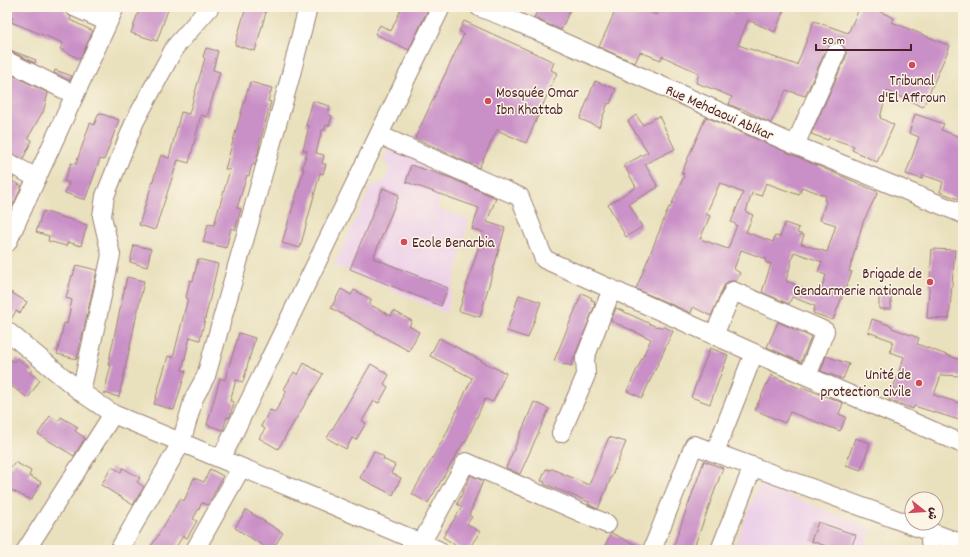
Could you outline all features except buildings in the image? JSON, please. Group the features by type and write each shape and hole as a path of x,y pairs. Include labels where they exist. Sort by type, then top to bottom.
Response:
{"street":[{"path":"7,243 111,15 74,7"},
{"path":"81,392 110,255 102,216 105,196 135,121 174,47 210,7"},
{"path":"119,550 181,443 194,398 206,376 288,85 308,7"},
{"path":"221,459 441,7"},
{"name":"Rue Mehdaoui Ablkar","path":"479,7 515,21 795,145 963,214"},
{"path":"795,145 836,53"},
{"path":"7,61 75,95"},
{"path":"379,135 520,198 544,259 806,376 963,444"},
{"path":"7,162 37,178"},
{"path":"561,433 586,375 585,358 612,289"},
{"path":"714,335 733,291 825,331 806,376"},
{"path":"7,331 81,392 113,414 422,542 438,550"},
{"path":"716,452 754,353"},
{"path":"26,550 113,414"},
{"path":"652,550 694,445 904,522"},
{"path":"422,542 466,462 607,524"},
{"path":"720,550 753,466"},
{"path":"195,550 241,468"},
{"path":"930,550 929,531 963,544"}],"shaded area":[{"name":"Ecole Benarbia","path":"389,146 449,171 440,197 438,209 469,219 446,313 334,265 371,186 383,182 390,168 383,161"},
{"path":"759,484 872,528 864,550 733,550"}],"place":[{"name":"Tribunal d'El Affroun","path":"912,65"},
{"name":"Mosquée Omar Ibn Khattab","path":"488,101"},
{"name":"Ecole Benarbia","path":"404,242"},
{"name":"Brigade de Gendarmerie nationale","path":"930,282"},
{"name":"Unité de protection civile","path":"919,383"}]}
